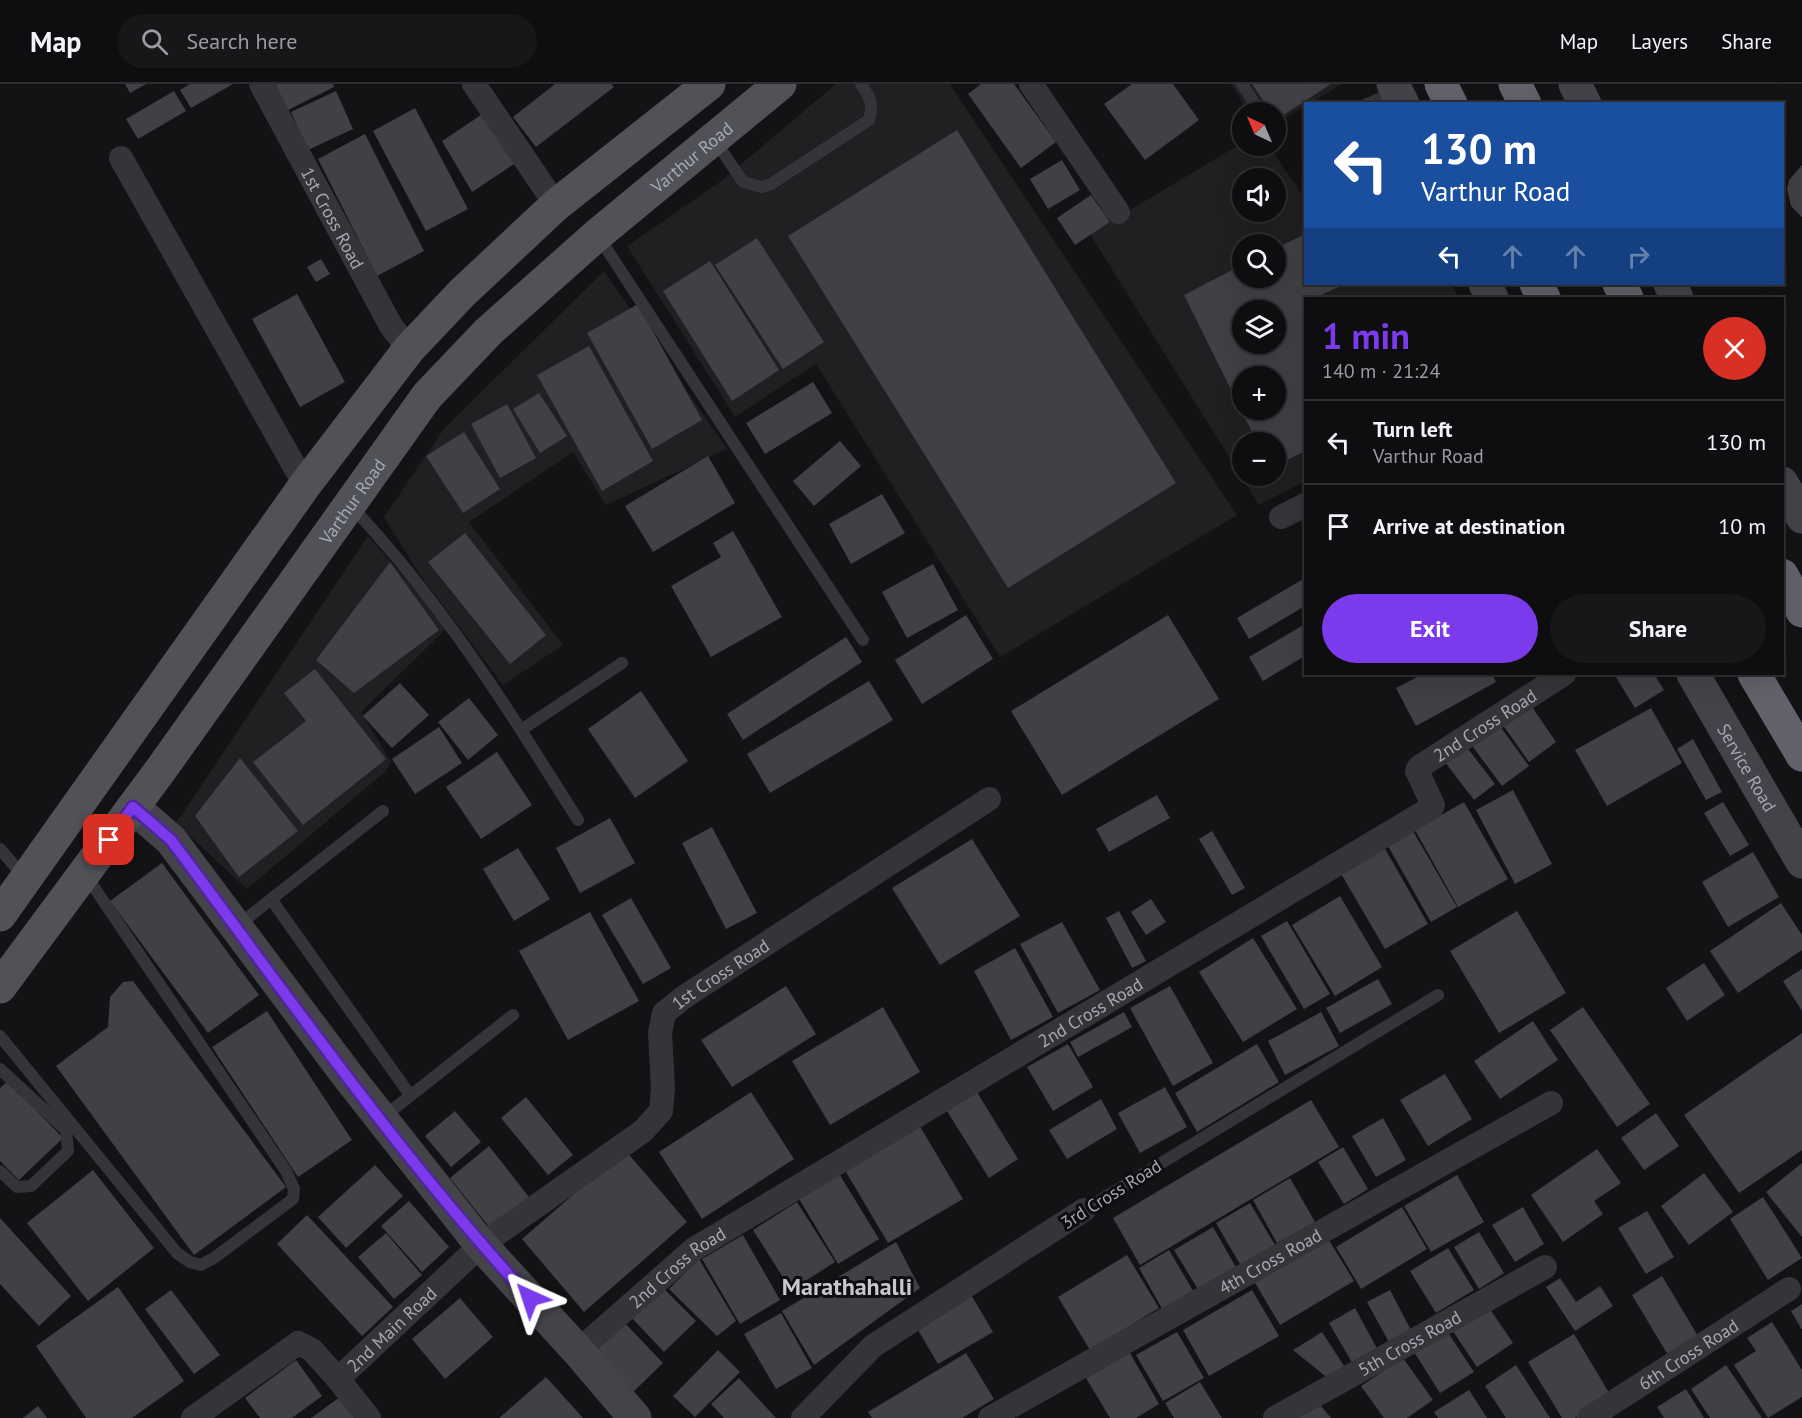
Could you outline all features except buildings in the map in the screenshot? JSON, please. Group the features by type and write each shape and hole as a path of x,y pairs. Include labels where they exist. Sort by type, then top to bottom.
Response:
{"highway":[{"path":"1442,84 1450,102"},
{"path":"1515,84 1524,102"},
{"path":"1784,579 1802,611"},
{"path":"1755,675 1802,755"}],"main road":[{"path":"0,915 304,485 409,349 462,293 556,205 709,84"},
{"name":"Varthur Road","path":"0,987 133,807 427,396 489,331 597,235 780,84"}],"street":[{"name":"1st Cross Road","path":"261,84 391,326 409,349"},
{"path":"474,84 556,205"},
{"path":"1031,84 1118,212"},
{"path":"1575,84 1584,102"},
{"path":"121,158 304,485"},
{"path":"1784,486 1802,517"},
{"path":"1281,517 1304,506"},
{"name":"2nd Cross Road","path":"578,1351 694,1249 1431,808 1434,805 1417,771 1419,767 1562,675"},
{"name":"Service Road","path":"1694,675 1802,862"},
{"name":"1st Cross Road","path":"481,1245 643,1131 661,1111 663,1088 660,1032 664,1013 684,997 989,799"},
{"path":"133,807 171,840 381,1118 481,1245 578,1351 635,1418"},
{"name":"4th Cross Road","path":"990,1418 1551,1103"},
{"name":"3rd Cross Road","path":"803,1418 873,1346 1084,1210"},
{"name":"2nd Main Road","path":"369,1418 338,1379 481,1245"},
{"name":"5th Cross Road","path":"1275,1418 1545,1267"},
{"name":"6th Cross Road","path":"1589,1418 1789,1289"},
{"path":"193,1418 298,1343 312,1350 338,1379"}],"lane":[{"path":"713,138 743,182 762,187 771,184 869,120 873,110 871,99 861,84"},
{"path":"1242,84 1254,102"},
{"path":"597,235 863,640"},
{"path":"349,502 462,639 578,820"},
{"path":"521,730 622,663"},
{"path":"236,926 382,811"},
{"path":"0,849 25,879"},
{"path":"0,1036 177,1253 190,1263 201,1265 214,1258 285,1208 293,1199 294,1189 286,1171 85,873"},
{"path":"271,899 411,1095"},
{"name":"3rd Cross Road","path":"1084,1210 1438,995"},
{"path":"381,1118 513,1015"},
{"path":"0,1069 66,1130 68,1151 31,1186 17,1187 0,1171"}],"shaded area":[{"path":"836,84 950,84 1237,515 1000,657 816,364 735,417 627,246 720,182"},
{"path":"1231,84 1342,84 1312,102 1304,102 1304,107 1286,117 1286,102 1242,102"},
{"path":"1232,149 1232,156 1276,156 1284,168 1232,168 1232,222 1286,222 1286,171 1304,198 1304,285 1452,285 1458,297 1304,297 1304,482 1259,505 1247,486 1286,486 1286,432 1232,432 1232,462 1090,234"},
{"path":"604,271 727,449 606,505 573,452 469,522 563,645 503,685 418,572 384,517 443,430"},
{"path":"368,536 448,627 361,712 391,762 386,771 247,889 176,823"}],"district":[{"name":"Marathahalli","path":"847,1286"}],"route":[{"path":"109,840 133,807 171,840 359,1090 481,1245 530,1298"}]}
